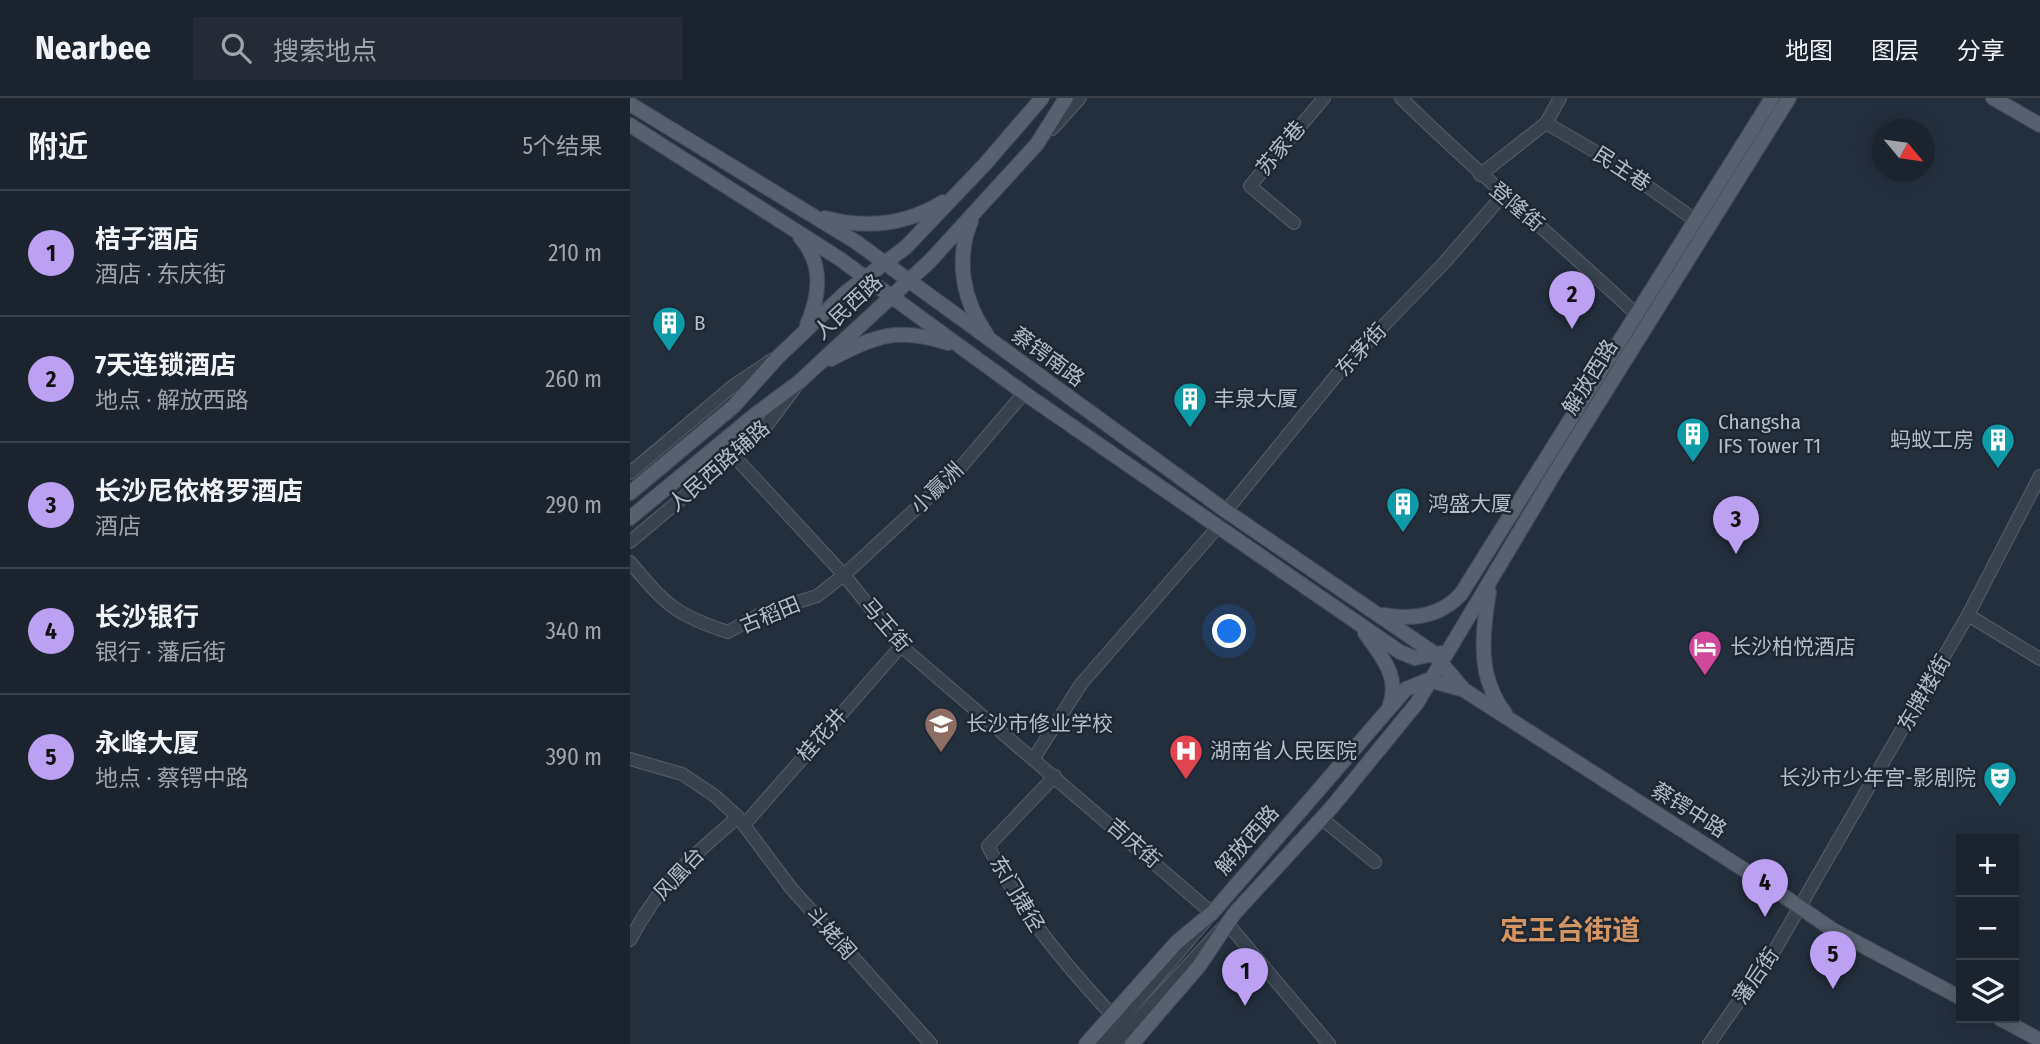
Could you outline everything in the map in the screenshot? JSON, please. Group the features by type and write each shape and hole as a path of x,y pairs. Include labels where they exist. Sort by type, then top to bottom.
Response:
{"main road":[{"name":"人民西路","path":"630,493 734,406 804,331 865,278 906,247 1042,98"},
{"name":"人民西路","path":"630,518 799,382 908,281 1037,144 1066,98"},
{"name":"解放西路","path":"1376,613 1402,618 1419,616 1445,608 1461,594 1772,98"},
{"name":"解放西路","path":"1132,1044 1199,966 1227,923 1402,724 1431,681 1438,659 1453,645 1562,462 1789,98"},
{"path":"1993,98 2040,125"},
{"name":"蔡锷南路","path":"630,104 814,215 884,263 1226,511 1376,613 1438,659"},
{"name":"蔡锷南路","path":"630,125 789,226 865,278 1024,393 1357,623 1408,656 1438,659"},
{"path":"814,215 862,225 888,224 920,214 956,195"},
{"path":"973,215 963,249 964,281 978,323 992,341"},
{"path":"789,226 806,244 816,266 818,293 804,331"},
{"path":"815,368 860,343 890,334 916,335 964,349"},
{"path":"1490,583 1483,628 1484,666 1496,698 1511,719"},
{"path":"1357,623 1391,673 1394,692 1388,709"},
{"name":"蔡锷中路","path":"1438,659 1464,690 1833,930 1956,995"},
{"path":"1431,681 1464,690"},
{"name":"解放西路","path":"1086,1044 1177,942 1212,912 1388,709 1412,684 1431,681"},
{"path":"2009,1023 2038,1038"}],"street":[{"path":"1037,144 1080,98"},
{"name":"苏家巷","path":"1294,223 1250,186 1324,98"},
{"name":"登隆街","path":"1401,98 1480,175 1636,314"},
{"path":"1480,175 1546,123 1560,98"},
{"name":"民主巷","path":"1546,123 1613,162 1695,220"},
{"name":"东茅街","path":"1226,511 1339,372 1444,263 1503,195"},
{"path":"630,473 739,381 777,358"},
{"name":"人民西路辅路","path":"630,542 734,456 772,420 799,382"},
{"name":"小赢洲","path":"844,576 961,467 1024,393"},
{"name":"马王街","path":"734,456 844,576 901,646 1055,776"},
{"name":"东牌楼街","path":"1798,906 1968,615 2040,476"},
{"path":"1034,758 1082,684 1217,528"},
{"name":"古稻田","path":"630,562 665,604 699,622 729,632 762,613 817,596 844,576"},
{"path":"1968,615 2040,659"},
{"name":"桂花井","path":"741,821 901,646"},
{"name":"斗姥阁","path":"630,759 682,774 715,796 741,821 791,888 932,1044"},
{"name":"吉庆街","path":"1055,776 1212,912"},
{"name":"东门捷径","path":"1055,776 988,846 1011,891 1052,950 1112,1014"},
{"path":"1321,818 1375,862"},
{"name":"风凰台","path":"630,940 646,910 680,866 741,821"},
{"name":"藩后街","path":"1709,1044 1776,948 1798,906"},
{"name":"解放西路","path":"1115,1044 1212,912"},
{"path":"1227,923 1329,1044"},
{"name":"解放西路","path":"1101,1044 1227,923"}],"place":[{"name":"7天连锁酒店","path":"1572,329"},
{"name":"B","path":"669,353"},
{"name":"丰泉大厦","path":"1190,429"},
{"name":"Changsha IFS Tower T1","path":"1693,464"},
{"name":"蚂蚁工房","path":"1998,470"},
{"name":"鸿盛大厦","path":"1403,534"},
{"name":"长沙尼依格罗酒店","path":"1736,554"},
{"name":"长沙柏悦酒店","path":"1705,677"},
{"name":"长沙市修业学校","path":"941,754"},
{"name":"湖南省人民医院","path":"1186,781"},
{"name":"长沙市少年宫-影剧院","path":"2000,808"},
{"name":"长沙银行","path":"1765,917"},
{"name":"永峰大厦","path":"1833,989"},
{"name":"桔子酒店","path":"1245,1006"}],"district":[{"name":"定王台街道","path":"1570,930"}]}
